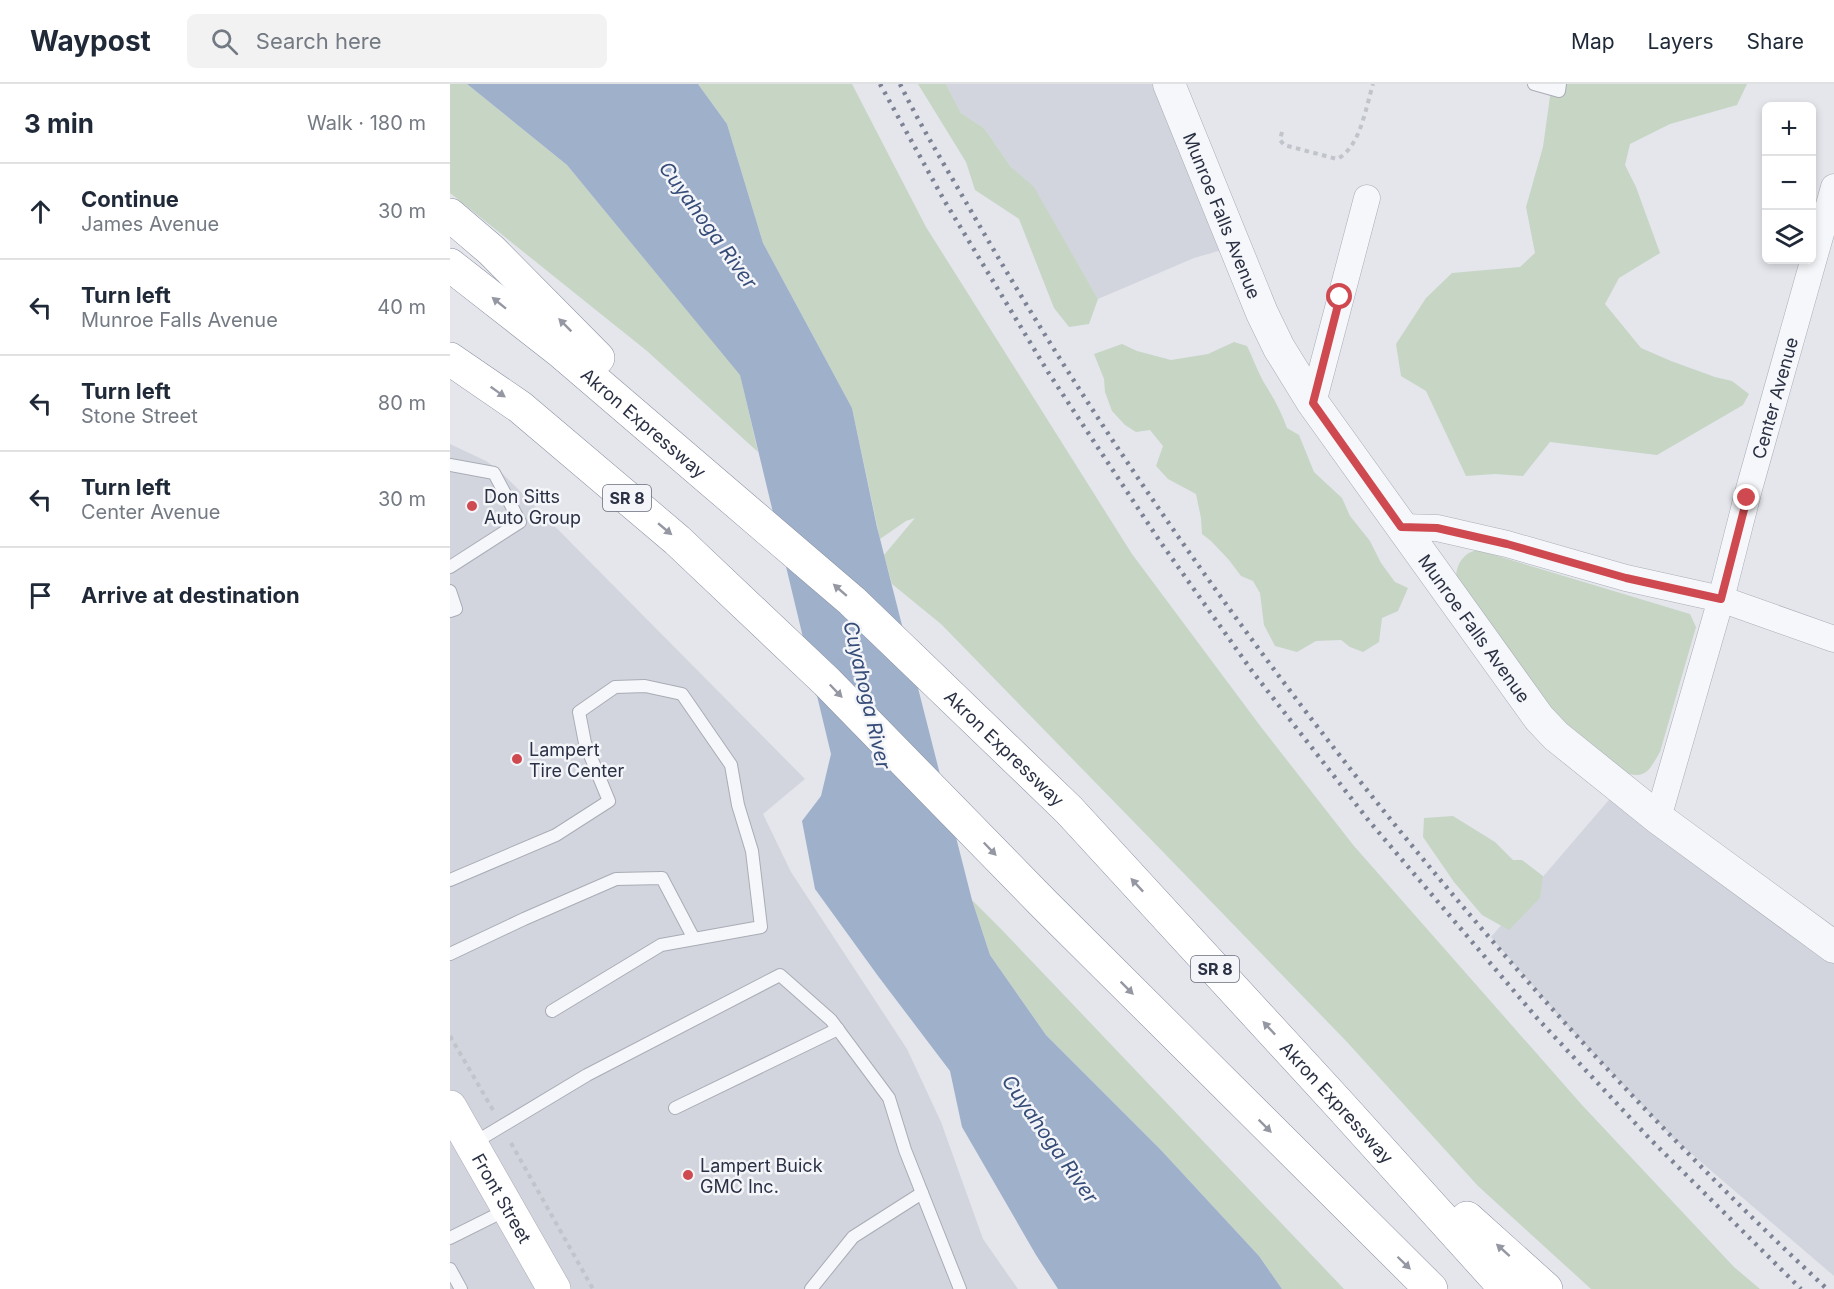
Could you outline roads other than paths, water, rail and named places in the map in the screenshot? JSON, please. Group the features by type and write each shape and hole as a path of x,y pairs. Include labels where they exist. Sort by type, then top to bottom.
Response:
{"main road":[{"path":"450,215 491,250 769,530"},
{"name":"Akron Expressway","path":"450,265 560,351 852,601 1069,810 1340,1104 1506,1289"},
{"name":"SR 8","path":"450,358 520,407 677,540 827,681 1044,904 1431,1289"},
{"path":"1340,1104 1546,1289"},
{"name":"Front Street","path":"450,1107 554,1289"}],"street":[{"name":"Munroe Falls Avenue","path":"1169,84 1262,313 1279,348 1313,403 1539,718 1556,736 1658,818 1834,947"},
{"name":"Center Avenue","path":"1658,818 1721,599 1749,489 1834,187"},
{"path":"1313,403 1367,198"},
{"path":"1401,527 1437,528 1507,544 1626,578 1721,599 1834,639"}],"lane":[{"path":"1534,84 1558,91 1560,84"},
{"path":"450,465 494,473 520,522 450,567"},
{"path":"450,591 456,609 450,612"},
{"path":"450,880 556,835 609,801 585,742 579,712 615,687 645,686 682,694 731,765 738,805 752,851 761,927 661,945 552,1011"},
{"path":"450,954 616,879 662,878 694,939"},
{"path":"472,1144 587,1075 780,975 831,1020 889,1098 905,1150 960,1289"},
{"path":"675,1108 838,1029"},
{"path":"811,1289 853,1237 922,1193"},
{"path":"450,1238 508,1209"},
{"path":"450,1269 461,1289"}],"water":[{"name":"Cuyahoga River","path":"467,84 698,84 727,124 763,243 852,408 877,527 972,900 990,955 1046,1035 1160,1149 1259,1256 1282,1289 1058,1289 962,1127 950,1071 815,889 802,821 821,796 831,754 740,375 567,165"}],"railway":[{"path":"880,84 944,200 1048,372 1159,540 1252,671 1369,821 1537,1018 1649,1138 1801,1289"},
{"path":"900,84 988,240 1074,381 1218,593 1296,699 1462,906 1549,1005 1639,1103 1827,1289"}],"place":[{"name":"Don Sitts Auto Group","path":"472,506"},
{"name":"Lampert Tire Center","path":"517,759"},
{"name":"Lampert Buick GMC Inc.","path":"688,1175"}]}
